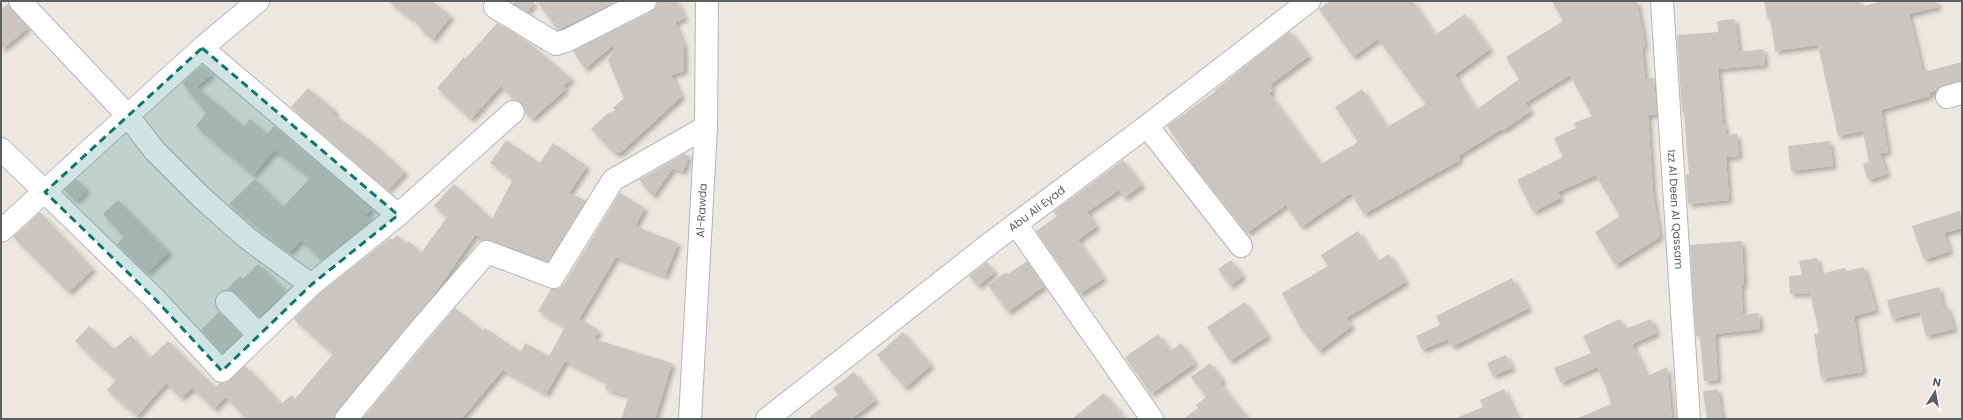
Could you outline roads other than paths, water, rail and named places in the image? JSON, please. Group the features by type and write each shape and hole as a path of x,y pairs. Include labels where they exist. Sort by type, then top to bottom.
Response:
{"street":[{"path":"20,1 128,116 154,150 201,197 247,238 311,285"},
{"path":"1,231 202,48 258,1"},
{"path":"495,7 556,44 568,40 644,1"},
{"name":"Al-Rawda","path":"690,419 706,127 707,1"},
{"name":"Abu Ali Eyad","path":"767,419 1016,224 1147,126 1309,1"},
{"name":"Izz Al Deen Al Qassam","path":"1662,1 1689,419"},
{"path":"202,48 398,215"},
{"path":"1,149 155,299 222,371 311,285 398,215 513,112"},
{"path":"1147,126 1241,246"},
{"path":"346,419 487,252 553,277 612,180 706,127"},
{"path":"1016,224 1152,419"},
{"path":"226,302 259,335"}]}
